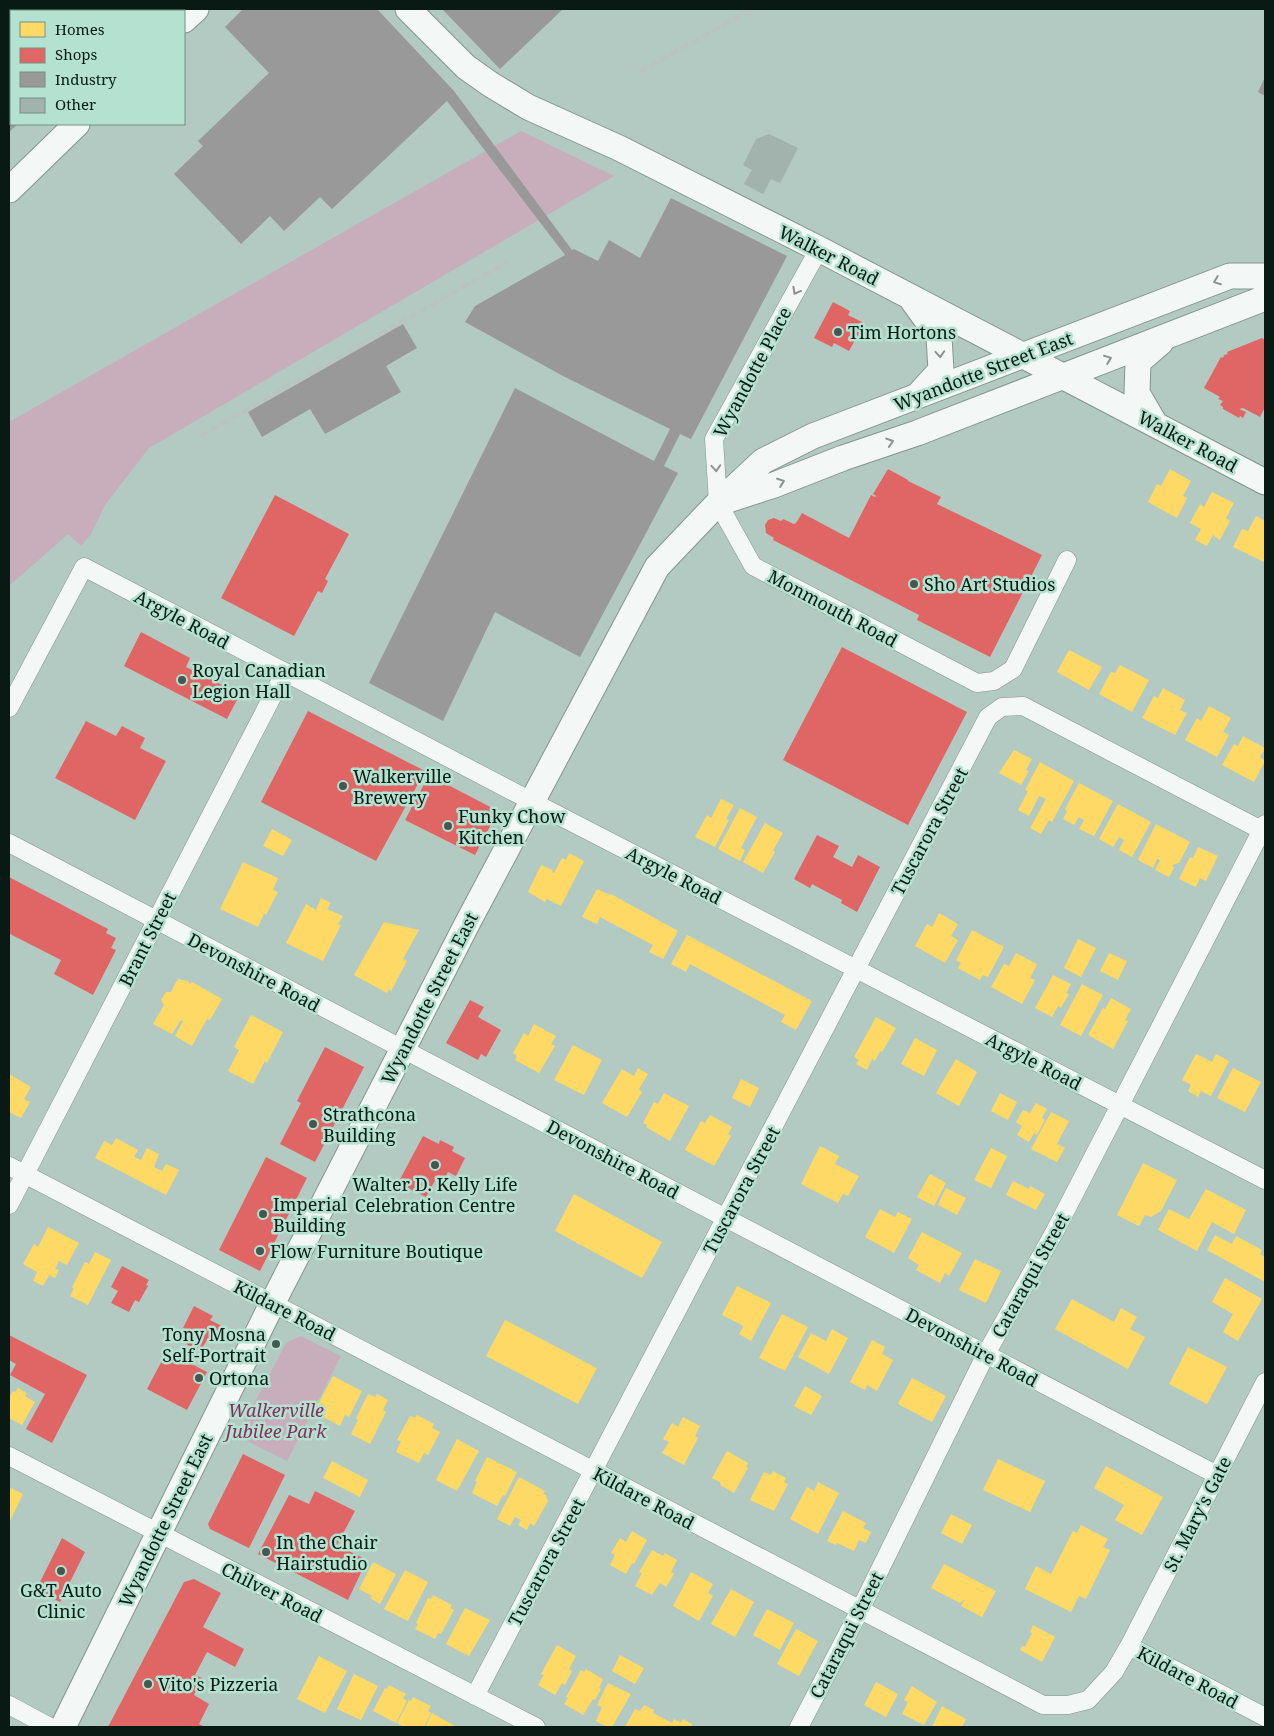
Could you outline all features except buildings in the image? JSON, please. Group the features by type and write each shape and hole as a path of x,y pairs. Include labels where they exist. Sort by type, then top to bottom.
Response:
{"main road":[{"path":"185,19 196,9"},
{"name":"Walker Road","path":"408,9 466,67 515,100 619,148 819,249 1265,482"},
{"path":"9,190 76,125"},
{"name":"Wyandotte Street East","path":"63,1727 272,1304 402,1049 657,567 718,503 763,461 813,436 1230,276 1265,276"},
{"path":"910,297 939,337 941,370 918,395"},
{"name":"Wyandotte Street East","path":"718,503 774,485 843,458 916,433 1265,298"},
{"path":"1155,424 1137,393 1138,362 1170,335"}],"street":[{"name":"Wyandotte Place","path":"718,503 714,438 819,249"},
{"name":"Monmouth Road","path":"718,503 753,566 977,683 994,681 1013,669 1067,560"},
{"name":"Argyle Road","path":"9,708 84,568 1265,1180"},
{"name":"Brant Street","path":"9,1205 285,672"},
{"name":"Tuscarora Street","path":"475,1696 988,717 1002,707 1023,706 1264,829"},
{"name":"Cataraqui Street","path":"799,1727 860,1610 986,1354 1055,1231 1264,829"},
{"name":"Devonshire Road","path":"9,843 1217,1475"},
{"name":"Kildare Road","path":"9,1166 1042,1705 1068,1705 1088,1700 1114,1672 1129,1646 1265,1717"},
{"name":"St. Mary's Gate","path":"1129,1646 1265,1382"},
{"name":"Chilver Road","path":"9,1456 536,1727"},
{"path":"9,1705 50,1727"}],"green space":[{"path":"521,131 614,176 149,448 105,505 91,534 81,546 68,534 9,586 9,422"},
{"name":"Walkerville Jubilee Park","path":"301,1336 341,1356 287,1461 237,1436 286,1343"}],"railway":[{"path":"639,72 752,9"},
{"path":"201,436 507,262"}],"place":[{"name":"Tim Hortons","path":"838,332"},
{"name":"Sho Art Studios","path":"914,584"},
{"name":"Royal Canadian Legion Hall","path":"182,680"},
{"name":"Walkerville Brewery","path":"343,786"},
{"name":"Funky Chow Kitchen","path":"448,826"},
{"name":"Strathcona Building","path":"313,1124"},
{"name":"Walter D. Kelly Life Celebration Centre","path":"435,1165"},
{"name":"Imperial Building","path":"263,1214"},
{"name":"Flow Furniture Boutique","path":"260,1251"},
{"name":"Tony Mosna Self-Portrait","path":"276,1344"},
{"name":"Ortona","path":"199,1378"},
{"name":"In the Chair Hairstudio","path":"266,1552"},
{"name":"G&T Auto Clinic","path":"61,1571"},
{"name":"Vito's Pizzeria","path":"148,1684"}]}
